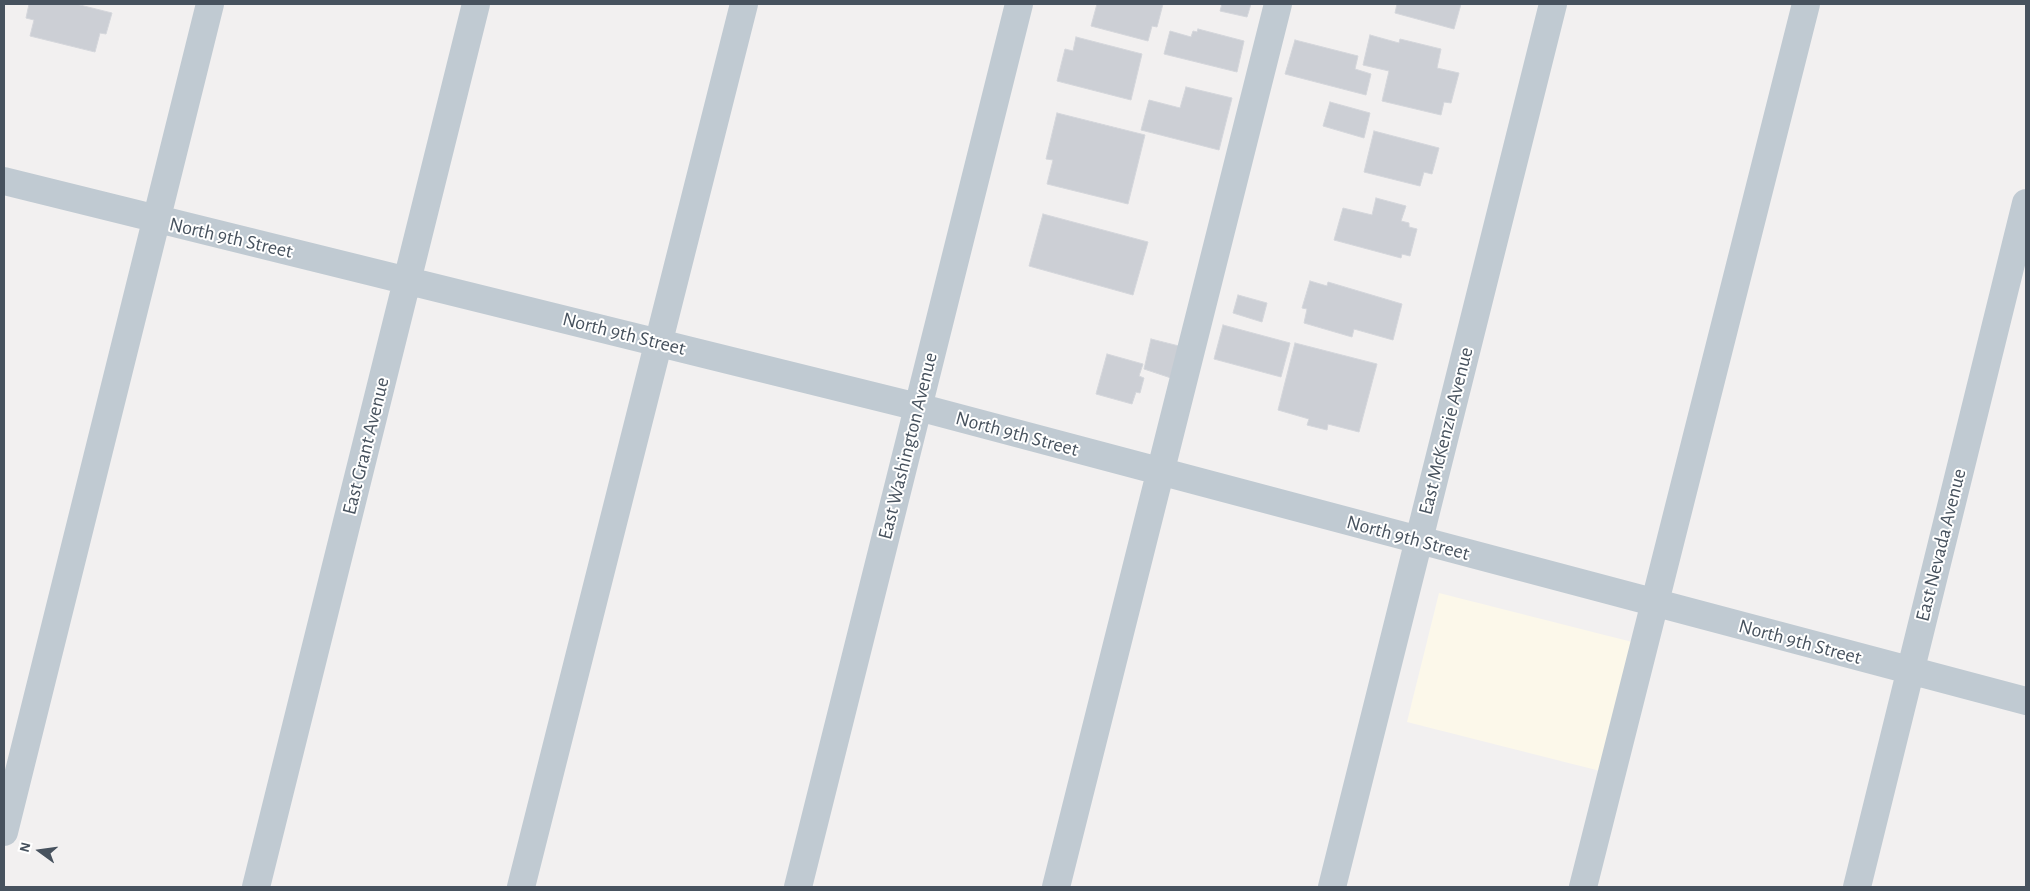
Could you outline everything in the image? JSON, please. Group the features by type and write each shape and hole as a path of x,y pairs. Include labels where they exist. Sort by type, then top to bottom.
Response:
{"street":[{"path":"4,832 210,4"},
{"name":"East Grant Avenue","path":"256,887 476,4"},
{"path":"522,887 744,4"},
{"name":"East Washington Avenue","path":"798,887 1019,4"},
{"path":"1056,887 1278,4"},
{"name":"East McKenzie Avenue","path":"1332,887 1554,4"},
{"path":"1583,887 1806,4"},
{"name":"North 9th Street","path":"4,180 156,220 408,280 918,407 2026,701"},
{"name":"East Nevada Avenue","path":"1857,887 2026,203"}],"shaded area":[{"path":"1439,593 1644,645 1612,774 1407,722"}],"building":[{"path":"29,4 76,4 112,13 106,34 100,33 95,52 30,36 34,20 26,18"},
{"path":"1097,4 1163,4 1157,27 1152,26 1148,41 1091,26"},
{"path":"1222,4 1251,4 1247,17 1220,11"},
{"path":"1397,4 1461,4 1454,29 1395,13"},
{"path":"1198,29 1244,41 1237,72 1164,54 1170,31 1191,37 1193,31 1197,32"},
{"path":"1370,35 1399,43 1400,39 1441,49 1437,68 1459,73 1451,103 1444,102 1441,115 1382,101 1389,71 1363,65"},
{"path":"1076,37 1142,54 1131,100 1057,81 1065,49 1073,51"},
{"path":"1295,40 1358,56 1355,69 1371,74 1366,95 1285,74"},
{"path":"1186,87 1232,98 1219,150 1141,130 1149,100 1180,108"},
{"path":"1330,102 1370,113 1364,138 1323,126"},
{"path":"1057,113 1145,135 1128,204 1047,184 1053,160 1046,159"},
{"path":"1374,131 1439,148 1432,174 1424,172 1420,186 1364,172"},
{"path":"1376,198 1406,206 1401,221 1409,223 1409,227 1417,229 1410,256 1402,254 1401,258 1334,240 1343,208 1372,215"},
{"path":"1043,214 1148,242 1133,295 1029,266"},
{"path":"1310,281 1327,286 1328,282 1402,304 1393,340 1354,329 1352,337 1304,323 1307,309 1302,308"},
{"path":"1238,295 1267,303 1262,322 1233,313"},
{"path":"1223,325 1290,343 1281,377 1214,359"},
{"path":"1151,339 1179,346 1171,378 1144,369"},
{"path":"1295,343 1377,364 1359,432 1328,424 1327,430 1307,425 1309,419 1278,410"},
{"path":"1107,354 1143,364 1139,376 1144,378 1140,393 1136,392 1132,404 1096,394"}]}
